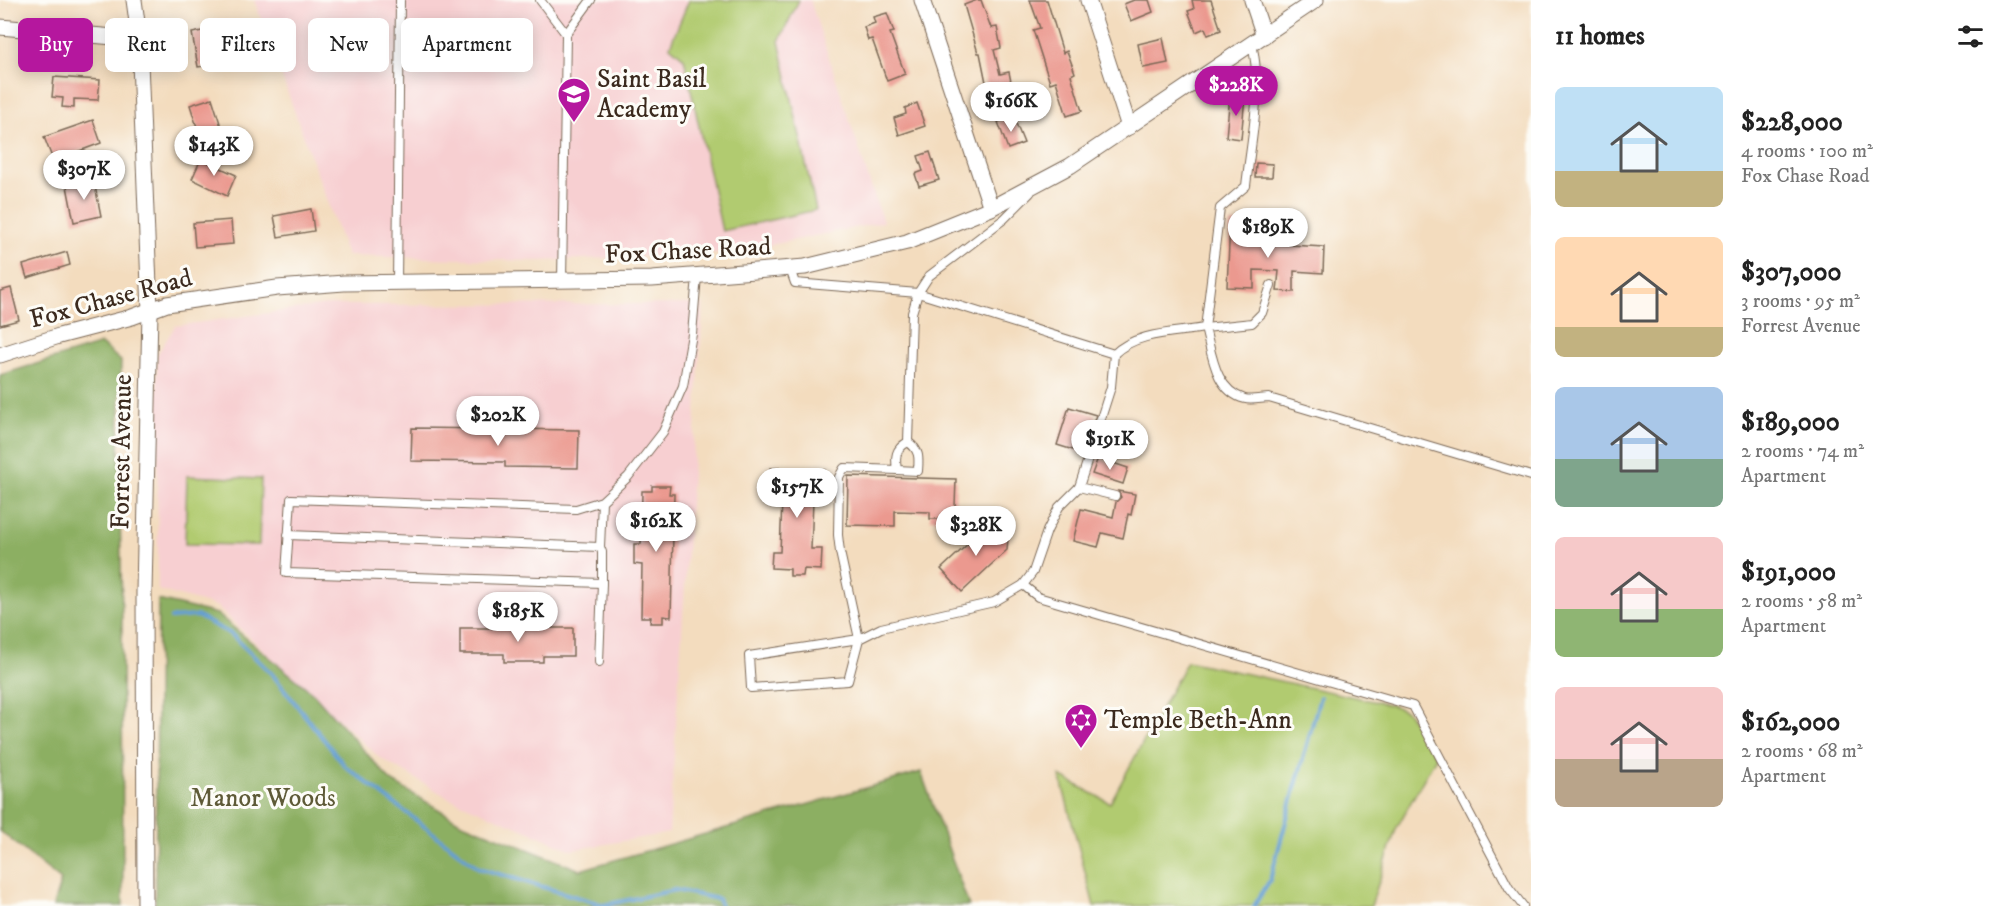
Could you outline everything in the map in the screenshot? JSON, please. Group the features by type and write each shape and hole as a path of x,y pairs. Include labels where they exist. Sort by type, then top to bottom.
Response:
{"street":[{"name":"Forrest Avenue","path":"134,0 136,18"},
{"path":"922,0 991,208"},
{"path":"1088,0 1129,127"},
{"path":"1252,0 1258,40"},
{"name":"Fox Chase Road","path":"0,355 167,304 277,288 344,283 652,279 697,276 805,267 907,242 991,208 1070,166 1316,0"},
{"path":"0,27 105,36"},
{"name":"Forrest Avenue","path":"140,72 150,311 144,592 145,906"}],"lane":[{"path":"397,283 400,0"},
{"path":"540,0 566,33"},
{"path":"562,280 566,33 591,0"},
{"path":"1258,40 1256,105 1246,186 1220,208 1205,328 1218,377 1231,392 1247,400 1269,398 1531,476"},
{"path":"908,442 912,313 918,293 929,276 1004,219 1042,181"},
{"path":"789,269 795,283 918,293 1114,354"},
{"path":"602,583 286,573 291,499 576,509 602,501 628,477 658,438 683,387 692,334 697,276"},
{"path":"908,442 915,447 920,458 918,471 844,468 838,477 840,552 860,639 848,681 751,688 750,656 860,639 881,628 994,602 1023,585 1033,572 1047,531 1059,507 1079,487 1112,387 1114,354 1123,345 1139,339 1252,323 1262,313 1271,285"},
{"path":"897,471 895,456 900,447 908,442"},
{"path":"1079,487 1115,496"},
{"path":"599,663 602,501"},
{"path":"288,535 600,547"},
{"path":"1023,585 1038,597 1413,706 1509,888 1523,906"}],"shaded area":[{"name":"Saint Basil Academy","path":"254,0 810,0 883,222 736,252 539,261 347,256 280,72 296,72 296,18 261,18"},
{"path":"703,304 669,833 572,850 449,798 380,758 216,606 158,590 157,355 175,326 326,305"}],"green space":[{"path":"689,0 799,0 779,41 816,210 722,231 684,58 670,46"},
{"path":"101,344 121,361 119,450 123,906 53,906 61,880 0,831 0,375"},
{"path":"187,476 261,479 259,545 185,544"},
{"name":"Manor Woods","path":"158,600 217,614 314,694 391,781 460,822 580,870 921,772 969,906 155,906"},
{"path":"1187,661 1391,705 1407,711 1436,757 1396,829 1371,906 1094,906 1060,776 1110,803"}],"building":[{"path":"981,0 991,28 997,27 1001,48 994,50 1000,74 1009,72 1013,92 989,97 980,53 978,53 964,5"},
{"path":"1030,0 1047,0 1063,53 1067,51 1075,73 1071,75 1082,111 1067,116 1056,81 1050,83 1033,30 1040,28"},
{"path":"1134,0 1149,0 1153,12 1131,21 1124,4"},
{"path":"1192,0 1211,0 1221,30 1208,35 1205,28 1196,32 1188,11 1194,9"},
{"path":"887,13 894,32 890,33 905,74 887,81 872,39 868,40 864,27 875,23 873,17"},
{"path":"200,31 200,67 198,67 192,33"},
{"path":"1163,38 1168,63 1143,68 1138,44"},
{"path":"54,77 100,80 98,100 74,99 74,108 62,107 63,98 52,97"},
{"path":"1230,95 1245,97 1241,139 1226,137"},
{"path":"212,98 224,136 202,143 190,105"},
{"path":"917,103 925,126 899,135 894,118 906,114 905,108"},
{"path":"1013,116 1024,143 1008,149 998,122"},
{"path":"93,120 101,143 62,160 61,157 53,160 44,137"},
{"path":"930,152 939,180 919,186 915,174 923,171 918,156"},
{"path":"201,159 236,175 227,196 192,179"},
{"path":"1256,163 1273,164 1272,177 1255,177"},
{"path":"94,181 101,216 74,222 67,186"},
{"path":"311,209 314,231 278,237 274,216"},
{"path":"231,220 233,244 195,247 193,223"},
{"path":"1230,223 1257,225 1256,243 1324,247 1323,273 1294,271 1294,292 1277,291 1279,271 1254,270 1254,288 1227,287"},
{"path":"67,252 70,265 27,278 23,265"},
{"path":"11,288 19,320 0,325 0,291"},
{"path":"1069,407 1096,415 1083,453 1057,445"},
{"path":"412,428 579,430 578,468 505,467 505,462 411,461"},
{"path":"1098,458 1128,468 1123,484 1092,474"},
{"path":"770,468 785,468 785,473 809,474 809,469 825,470 824,501 813,501 811,549 822,549 821,570 804,569 803,576 790,576 790,569 771,568 772,552 780,552 782,501 769,500"},
{"path":"848,476 956,479 954,533 941,519 930,519 930,512 895,511 895,526 847,525"},
{"path":"652,486 670,486 669,494 674,494 671,617 663,616 663,623 650,623 651,617 641,617 642,565 634,564 634,544 641,544 642,491 652,491"},
{"path":"1118,491 1135,494 1123,538 1102,533 1098,547 1073,541 1081,509 1113,517 1116,502 1121,497"},
{"path":"985,528 987,530 1000,528 1005,532 1008,538 1007,550 962,592 941,569"},
{"path":"460,628 573,628 573,656 543,656 543,662 504,662 504,654 460,654"}],"waterway":[{"path":"171,618 197,616 231,634 272,674 345,766 479,868 604,905 675,890 718,899 721,906"},
{"path":"1254,906 1270,880 1320,697"}],"place":[{"name":"Saint Basil Academy","path":"574,123"},
{"name":"Temple Beth-Ann","path":"1081,749"}]}
